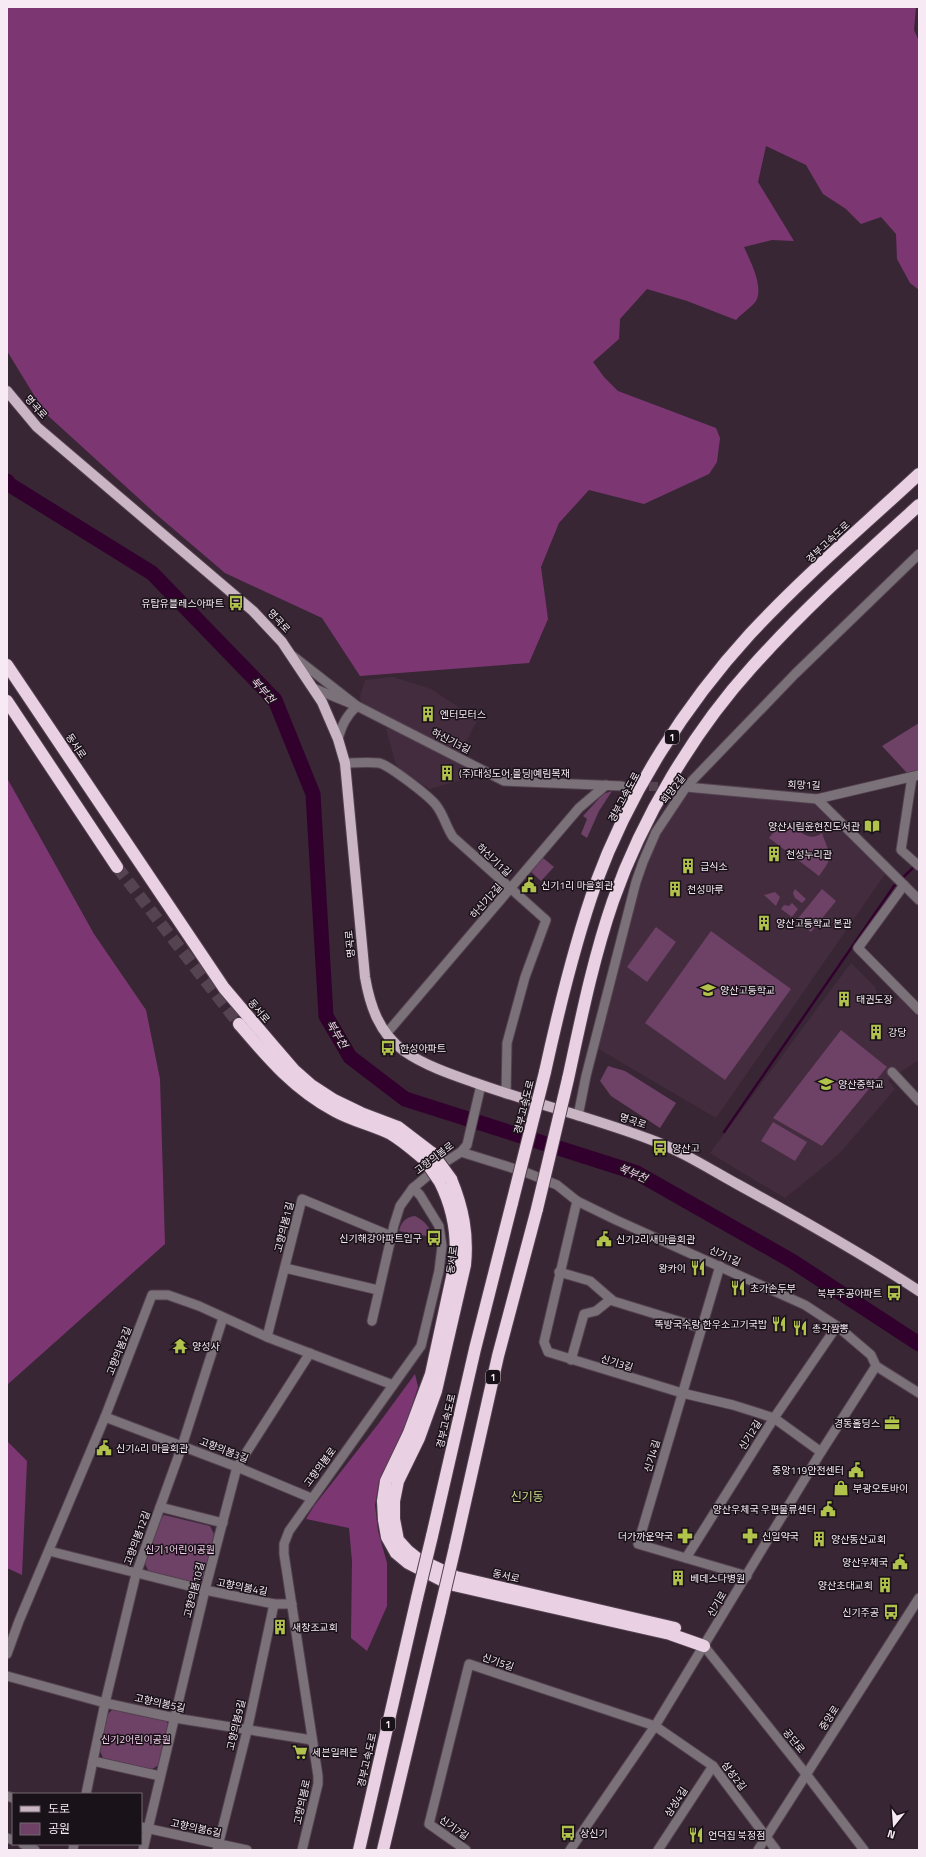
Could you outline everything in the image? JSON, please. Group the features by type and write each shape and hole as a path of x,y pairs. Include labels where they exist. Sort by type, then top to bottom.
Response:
{"highway":[{"name":"경부고속도로","path":"359,1850 475,1349 545,1072 566,979 597,881 631,806 668,743 693,706 750,635 786,598 919,474"},
{"name":"1","path":"383,1850 455,1547 498,1356 537,1209 592,971 613,900 629,861 664,791 715,713 751,668 799,617 919,505"},
{"name":"동서로","path":"7,665 224,988 275,1048 294,1070 311,1085 334,1100 361,1113 398,1127 428,1156 445,1180 455,1224 457,1250 431,1374 409,1433 386,1481 383,1501 387,1537 396,1553 408,1563 449,1584 670,1634 704,1646"},
{"path":"7,700 117,867"},
{"name":"동서로","path":"239,1024 284,1075 312,1097 352,1120 391,1134 408,1146 428,1156"}],"main road":[{"name":"명곡로","path":"7,391 37,427 253,611 291,654 322,702 338,739 345,763 365,977 373,1011 386,1034 403,1051 415,1058 506,1094 649,1139 682,1154 804,1221 919,1290"}],"street":[{"name":"희망2길","path":"578,1116 586,1076 642,862 656,832 686,787 794,674 919,554"},
{"name":"하신기3길","path":"291,654 357,706 504,781 622,786"},
{"path":"313,688 357,706 349,714 342,725 338,739"},
{"name":"하신기1길","path":"345,763 380,764 421,790 436,804 443,816 448,830 453,837 510,890 546,920 525,977 508,1043 506,1094"},
{"name":"희망1길","path":"686,787 817,799 916,776"},
{"path":"916,776 901,850 916,863"},
{"name":"하신기2길","path":"386,1034 579,808 606,785"},
{"path":"817,799 894,876 918,896"},
{"path":"904,884 858,948 919,1010"},
{"path":"892,1072 917,1095"},
{"path":"464,1148 482,1085"},
{"name":"고향의봄로","path":"302,1850 318,1784 284,1554 284,1544 289,1531 311,1498 421,1346 439,1271 442,1246 438,1226 420,1195 413,1188 464,1148"},
{"name":"신기1길","path":"464,1148 557,1185 577,1201 616,1220 805,1305 837,1326 871,1355 876,1366"},
{"path":"372,1321 391,1236 400,1206 413,1188"},
{"name":"고향의봄1길","path":"267,1336 302,1199 391,1236"},
{"name":"신기3길","path":"577,1201 544,1342 548,1352 682,1394 732,1405 774,1418 821,1452"},
{"name":"신기4길","path":"720,1266 700,1328 638,1544 747,1576"},
{"path":"285,1268 378,1290"},
{"path":"560,1272 590,1281 611,1299 700,1328"},
{"name":"고향의봄2길","path":"7,1654 19,1621 50,1551 105,1417 152,1296 168,1295 199,1306 267,1336 393,1385"},
{"path":"571,1360 584,1314 596,1311 611,1299"},
{"name":"고향의봄12길","path":"86,1793 105,1703 136,1574 182,1446 224,1318"},
{"name":"신기2길","path":"686,1558 774,1418 837,1326"},
{"name":"고향의봄10길","path":"143,1850 144,1828 160,1776 175,1718 205,1590 237,1467 310,1353"},
{"path":"876,1366 919,1393"},
{"name":"신기로","path":"570,1850 655,1726 821,1452 876,1366"},
{"name":"고향의봄3길","path":"105,1417 237,1467 311,1498"},
{"path":"160,1508 223,1523"},
{"name":"고향의봄4길","path":"50,1551 136,1574 205,1590 274,1604 292,1604"},
{"name":"중앙로","path":"758,1850 919,1598"},
{"name":"고향의봄9길","path":"218,1847 247,1731 274,1604"},
{"name":"공단로","path":"704,1646 806,1774 864,1850"},
{"name":"신기5길","path":"429,1824 469,1664 655,1726"},
{"name":"고향의봄5길","path":"7,1676 105,1703 175,1718 247,1731 312,1740"},
{"name":"삼성2길","path":"655,1726 713,1766 776,1850"},
{"path":"93,1761 160,1776"},
{"name":"삼성4길","path":"658,1850 713,1766"},
{"name":"신기7길","path":"429,1824 466,1850"},
{"name":"고향의봄6길","path":"144,1828 218,1847 246,1850"},
{"path":"25,1845 35,1850"}],"shaded area":[{"path":"7,7 916,7 914,30 919,41 919,290 910,283 897,259 896,234 881,217 861,224 846,209 823,194 806,165 766,146 758,182 794,241 772,240 744,247 753,266 757,281 758,295 756,301 736,320 687,301 647,289 620,319 619,339 593,362 604,377 618,391 716,428 720,438 717,462 709,474 644,504 589,490 559,523 541,567 548,619 529,663 360,676 322,618 225,573 157,515 45,413 7,351"},
{"path":"393,677 431,689 460,708 480,715 460,754 362,704 360,697 365,680"},
{"path":"386,729 391,729 466,766 468,778 430,789 401,772 396,764"},
{"path":"7,778 94,934 146,1010 160,1079 165,1244 7,1385"},
{"name":"양산고등학교","path":"684,790 814,804 885,874 716,1118 597,1048 643,867 657,837"},
{"name":"양산중학교","path":"851,963 875,987 880,1003 887,1008 899,997 919,1017 919,1060 888,1080 895,1089 839,1154 785,1198 710,1153"},
{"path":"415,1374 418,1387 403,1434 379,1481 375,1505 378,1531 387,1563 387,1606 367,1651 351,1638 352,1561 349,1528 306,1519 314,1506"},
{"path":"7,1441 27,1461 22,1575 7,1568"}],"green space":[{"path":"919,723 919,770 907,773 882,746"},
{"path":"612,791 599,811 587,838 581,834 587,819 583,816 603,794"},
{"path":"779,825 800,825 802,833 810,837 815,837 822,833 830,856 827,864 819,876 769,838"},
{"path":"542,857 554,867 541,881 530,871"},
{"path":"795,889 806,899 802,903 795,898 793,893"},
{"path":"822,889 836,901 811,932 796,921"},
{"path":"775,892 780,897 776,906 764,895"},
{"path":"792,903 798,909 792,917 781,909 784,905 789,906"},
{"path":"656,927 676,942 647,982 627,967"},
{"path":"711,931 791,989 725,1080 645,1023"},
{"path":"841,1030 887,1067 822,1146 773,1118"},
{"path":"608,1066 625,1071 676,1103 660,1128 611,1096 600,1081"},
{"path":"773,1122 807,1142 795,1161 761,1141"},
{"path":"415,1216 422,1220 430,1230 432,1237 399,1231 404,1220"},
{"name":"신기1어린이공원","path":"164,1515 210,1526 214,1534 203,1578 196,1583 149,1572 144,1562 158,1521"},
{"name":"신기2어린이공원","path":"114,1708 164,1718 168,1724 159,1765 152,1769 103,1758 99,1749 108,1714"}],"waterway":[{"name":"북부천","path":"7,481 10,485 152,573 275,700 313,794 326,1016 350,1057 405,1099 637,1173 792,1261 919,1344"},
{"path":"724,1132 894,886 916,865"}],"tunnel":[{"path":"622,786 686,787"},
{"path":"117,867 239,1024"}],"place":[{"name":"유탑유블레스아파트","path":"236,603"},
{"name":"엔터모터스","path":"428,714"},
{"name":"(주)대성도어·몰딩|예림목재","path":"447,773"},
{"name":"양산시립윤현진도서관","path":"872,826"},
{"name":"천성누리관","path":"774,854"},
{"name":"급식소","path":"688,866"},
{"name":"신기1리 마을회관","path":"529,885"},
{"name":"천성마루","path":"675,889"},
{"name":"양산고등학교 본관","path":"764,923"},
{"name":"양산고등학교","path":"708,990"},
{"name":"태권도장","path":"844,999"},
{"name":"강당","path":"876,1032"},
{"name":"한성아파트","path":"388,1048"},
{"name":"양산중학교","path":"826,1084"},
{"name":"양산고","path":"660,1148"},
{"name":"신기해강아파트입구","path":"434,1238"},
{"name":"신기2리새마을회관","path":"604,1239"},
{"name":"왕카이","path":"698,1268"},
{"name":"초가손두부","path":"738,1288"},
{"name":"북부주공아파트","path":"894,1293"},
{"name":"뚝방국수랑 한우소고기국밥","path":"779,1324"},
{"name":"총각짬뽕","path":"800,1328"},
{"name":"양성사","path":"180,1346"},
{"name":"경동홀딩스","path":"892,1423"},
{"name":"신기4리 마을회관","path":"104,1448"},
{"name":"중앙119안전센터","path":"856,1470"},
{"name":"부광오토바이","path":"841,1488"},
{"name":"양산우체국 우편물류센터","path":"828,1509"},
{"name":"더가까운약국","path":"685,1536"},
{"name":"신일약국","path":"750,1536"},
{"name":"양산동산교회","path":"819,1539"},
{"name":"양산우체국","path":"900,1562"},
{"name":"베데스다병원","path":"678,1578"},
{"name":"양산초대교회","path":"885,1585"},
{"name":"신기주공","path":"891,1612"},
{"name":"새창조교회","path":"280,1627"},
{"name":"세븐일레븐","path":"300,1752"},
{"name":"상신기","path":"568,1833"},
{"name":"언덕집 북정점","path":"696,1835"}],"district":[{"name":"신기동","path":"527,1496"}]}
